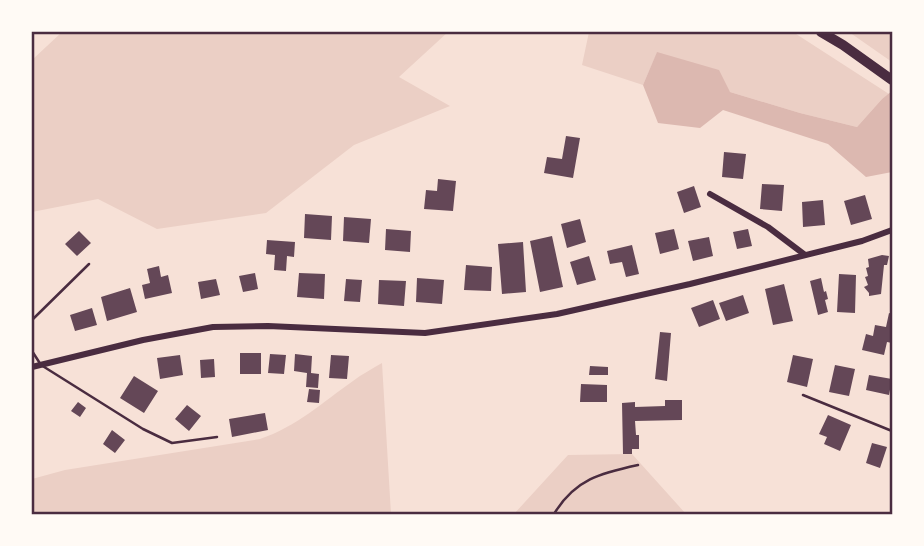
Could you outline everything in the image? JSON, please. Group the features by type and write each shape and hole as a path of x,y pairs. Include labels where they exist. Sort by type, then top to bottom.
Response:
{"main road":[{"path":"821,32 844,45 892,80"},
{"path":"831,32 844,45"}],"street":[{"path":"710,194 768,228 805,255"},
{"path":"32,367 143,340 214,327 268,326 425,333 544,316 690,284 862,241 892,230"}],"lane":[{"path":"32,320 89,264"},
{"path":"32,351 41,365 143,429 172,443 218,437"},
{"path":"803,395 892,431"}],"path":[{"path":"554,514 571,493 590,478 638,465"}],"shaded area":[{"path":"62,32 448,32 399,77 450,106 354,145 266,213 157,229 98,199 32,212 32,60"},
{"path":"589,32 793,32 889,94 857,127 730,92 657,53 643,85 582,65"},
{"path":"849,32 892,32 892,62"},
{"path":"657,52 719,70 730,92 857,127 892,91 892,172 866,177 828,144 723,110 700,128 658,123 643,85"},
{"path":"382,363 391,514 32,514 32,479 65,470 260,439 297,421 356,378"},
{"path":"632,454 686,514 514,514 568,455"}],"building":[{"path":"566,136 580,138 573,178 544,173 547,157 562,159"},
{"path":"724,152 746,154 743,179 722,177"},
{"path":"438,179 456,181 453,211 424,209 426,190 437,191"},
{"path":"762,184 784,185 782,211 760,209"},
{"path":"694,186 701,207 684,213 677,192"},
{"path":"865,195 872,219 851,225 844,201"},
{"path":"823,200 825,225 803,227 802,202"},
{"path":"305,214 332,216 331,240 304,238"},
{"path":"344,217 371,219 369,243 343,241"},
{"path":"580,219 586,242 567,248 561,224"},
{"path":"386,229 411,231 410,252 385,250"},
{"path":"674,229 679,249 660,254 655,233"},
{"path":"748,229 752,246 737,249 733,232"},
{"path":"79,231 91,243 77,256 65,244"},
{"path":"552,236 563,287 540,292 530,241"},
{"path":"709,237 713,256 693,261 688,241"},
{"path":"267,240 295,242 294,257 287,256 286,271 274,270 275,255 266,254"},
{"path":"523,242 526,292 502,294 498,244"},
{"path":"632,245 639,274 626,277 622,262 610,264 607,251"},
{"path":"589,256 596,280 577,285 570,262"},
{"path":"889,256 887,265 884,265 881,294 869,296 864,287 868,285 865,277 868,276 868,259"},
{"path":"466,265 492,267 491,291 464,290"},
{"path":"159,266 161,277 168,275 172,293 145,299 142,285 150,283 147,269"},
{"path":"255,273 258,289 243,292 239,276"},
{"path":"299,273 325,274 324,299 297,297"},
{"path":"839,274 856,275 855,313 837,312"},
{"path":"417,278 444,280 442,304 416,302"},
{"path":"821,278 828,299 825,300 828,312 818,315 810,281"},
{"path":"216,279 220,295 201,299 198,282"},
{"path":"346,279 362,280 360,302 344,301"},
{"path":"379,280 406,281 404,306 378,304"},
{"path":"784,284 793,321 773,325 765,289"},
{"path":"130,288 137,312 107,321 101,297"},
{"path":"743,295 749,313 726,321 719,303"},
{"path":"713,300 720,319 699,327 691,308"},
{"path":"92,308 97,325 75,331 70,315"},
{"path":"889,313 892,314 892,343 887,342 884,355 862,350 866,334 873,336 875,325 886,327"},
{"path":"660,332 671,333 667,381 655,379"},
{"path":"240,353 261,353 261,374 240,374"},
{"path":"270,354 286,355 284,374 268,373"},
{"path":"295,354 312,356 311,373 319,374 318,388 306,387 307,373 294,371"},
{"path":"180,355 183,375 160,379 157,358"},
{"path":"331,355 349,356 347,379 329,378"},
{"path":"793,355 813,359 807,387 787,382"},
{"path":"214,359 215,377 201,378 200,360"},
{"path":"835,365 855,369 849,396 829,392"},
{"path":"590,366 608,367 608,375 589,375"},
{"path":"869,375 892,379 889,395 866,390"},
{"path":"134,376 158,391 144,413 120,398"},
{"path":"581,384 607,385 607,402 580,402"},
{"path":"309,389 320,390 319,403 307,402"},
{"path":"665,400 682,400 682,420 635,421 639,449 632,449 632,454 623,454 622,403 635,402 635,407 665,406"},
{"path":"78,402 86,408 80,417 71,411"},
{"path":"187,405 201,416 189,431 175,419"},
{"path":"265,413 268,430 232,437 229,419"},
{"path":"828,415 851,425 840,451 824,444 827,437 819,434"},
{"path":"112,430 125,440 115,453 103,444"},
{"path":"872,443 887,447 880,468 866,463"}]}
